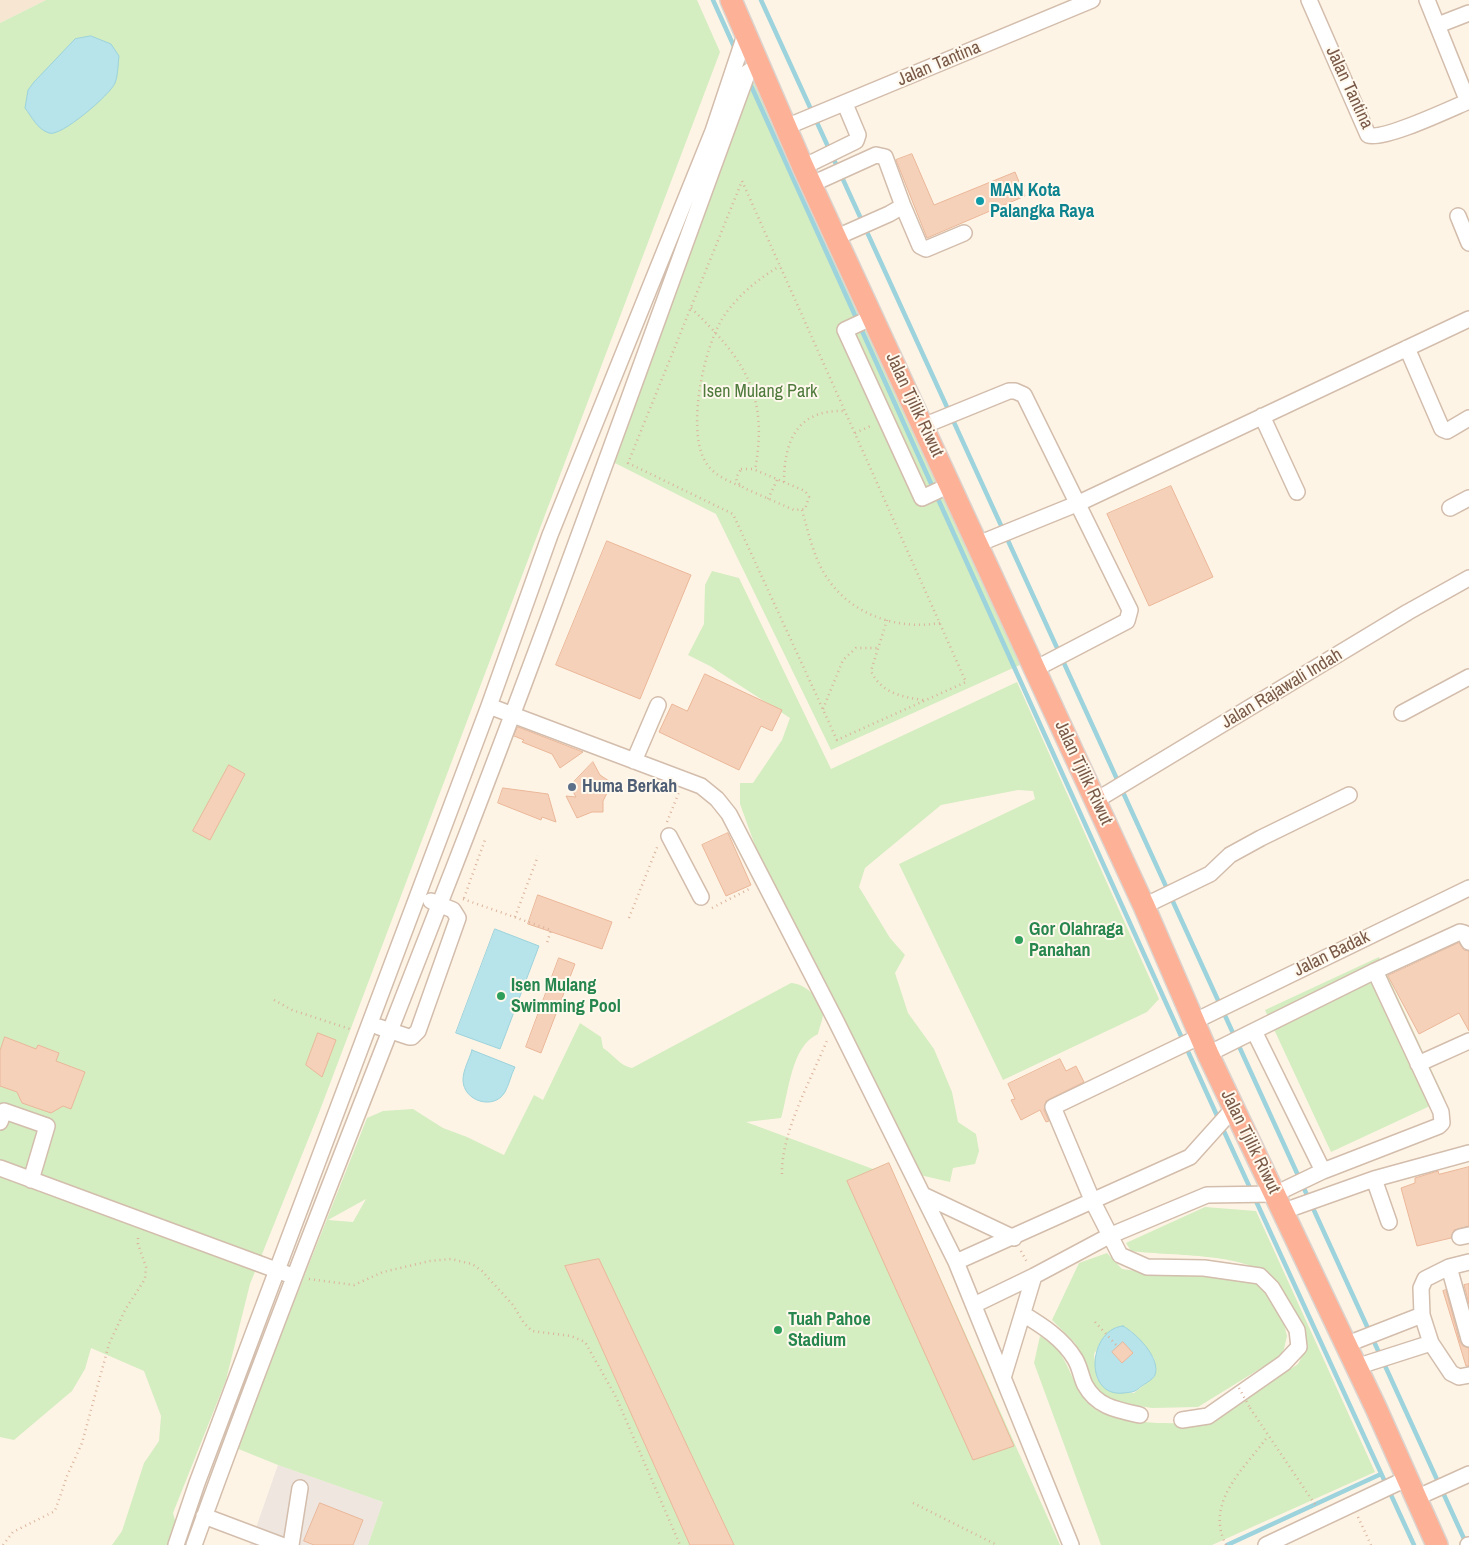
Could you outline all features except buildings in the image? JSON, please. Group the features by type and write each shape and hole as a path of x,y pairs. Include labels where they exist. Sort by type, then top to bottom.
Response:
{"highway":[{"name":"Jalan Tjilik Riwut","path":"731,0 807,175 1144,906 1201,1037 1408,1478 1437,1545"}],"street":[{"name":"Jalan Tantina","path":"786,127 1092,0"},
{"name":"Jalan Tantina","path":"1310,0 1368,135 1376,137 1469,102 1427,0"},
{"path":"1438,25 1469,13"},
{"path":"176,1545 197,1484 489,706 550,535 713,131 746,32"},
{"path":"194,1545 245,1402 296,1277 389,1030 440,904 512,715 748,72 759,64"},
{"path":"807,175 856,141 858,134 845,104"},
{"path":"807,175 876,154 883,156 898,188 903,206 920,246 926,249 964,233"},
{"path":"837,237 894,212 903,206"},
{"path":"1458,216 1469,244"},
{"path":"873,317 845,330 922,498 950,485"},
{"path":"978,544 1079,502 1332,385 1469,319"},
{"path":"1407,348 1442,429 1447,431 1469,418"},
{"path":"923,426 1008,391 1020,392 1027,400 1079,502 1130,614 1127,621 1035,669"},
{"path":"1262,416 1297,492"},
{"path":"1450,508 1469,498"},
{"name":"Jalan Rajawali Indah","path":"1095,801 1408,612 1469,578"},
{"path":"1402,713 1469,677"},
{"path":"634,761 658,705"},
{"path":"489,706 701,786 717,799 729,814 836,1021 956,1262 1071,1545"},
{"path":"1144,906 1210,874 1230,855 1253,842 1349,796"},
{"path":"665,834 701,897"},
{"name":"Jalan Badak","path":"1201,1037 1469,888"},
{"path":"368,1029 389,1030 412,1037 418,1031 458,920 458,914 440,904 418,896"},
{"path":"1182,1420 1208,1416 1228,1400 1284,1363 1300,1347 1297,1330 1272,1288 1260,1276 1204,1268 1147,1267 1120,1255 1093,1202 1053,1107 1201,1037 1254,1032 1375,971 1460,932 1464,933 1469,942"},
{"path":"1279,1202 1322,1171 1441,1125 1441,1112 1375,971"},
{"path":"1254,1032 1322,1171"},
{"path":"1418,1064 1469,1041"},
{"path":"956,1262 1014,1238 1190,1157 1234,1108"},
{"path":"0,1122 4,1111 47,1126 31,1180"},
{"path":"974,1305 1109,1236 1207,1195 1279,1202 1469,1153"},
{"path":"0,1168 296,1277"},
{"path":"1374,1179 1389,1222"},
{"path":"923,1195 1014,1238"},
{"path":"1469,1262 1449,1267 1425,1279 1421,1288 1422,1315 1431,1343 1451,1373 1459,1377 1469,1375"},
{"path":"1449,1267 1469,1339"},
{"path":"1003,1378 1034,1276"},
{"path":"1023,1314 1048,1330 1067,1348 1076,1360 1085,1385 1097,1402 1113,1409 1140,1415"},
{"path":"1346,1345 1422,1315"},
{"path":"1356,1367 1431,1343"},
{"path":"1416,1498 1469,1474"},
{"path":"1266,1545 1408,1478"},
{"path":"291,1545 300,1488"},
{"path":"204,1516 281,1545"}],"path":[{"path":"742,181 780,266 966,682 837,740 733,514 628,464 742,181"},
{"path":"740,486 736,478 741,469 755,470 784,482 808,495 808,505 802,510 794,510 740,486 713,472 704,460 697,442 702,380 711,343 725,315 748,287 780,266"},
{"path":"691,308 716,333 738,362 751,386 757,405 760,425 760,444 755,470"},
{"path":"784,482 784,464 788,447 801,424 819,412 845,411"},
{"path":"855,433 886,419"},
{"path":"768,499 777,479"},
{"path":"802,510 813,550 829,582 850,603 869,614 888,620 924,626 940,623"},
{"path":"888,620 871,671 876,682 905,698 925,700"},
{"path":"823,709 844,660 856,648 878,648"},
{"path":"629,918 665,834 684,779"},
{"path":"458,914 486,837"},
{"path":"515,917 538,856"},
{"path":"701,897 706,905 717,907 764,882"},
{"path":"464,898 552,930 547,943"},
{"path":"274,1000 292,1010 368,1029"},
{"path":"782,1174 781,1157 787,1137 836,1021"},
{"path":"2,1545 13,1532 55,1511 67,1476 82,1443 109,1344 125,1310 138,1293 144,1279 146,1267 138,1244 138,1232 143,1221"},
{"path":"1014,1238 1034,1276"},
{"path":"296,1277 354,1285 384,1272 430,1261 451,1259 465,1262 482,1271 513,1305 524,1323 532,1331 571,1336 585,1342 616,1396 680,1545"},
{"path":"1094,1322 1118,1347"},
{"path":"1239,1388 1250,1408 1312,1500"},
{"path":"1226,1545 1222,1538 1219,1508 1226,1489 1268,1435"},
{"path":"913,1503 997,1545"},
{"path":"1353,1504 1371,1545"}],"shaded area":[{"path":"0,0 46,0 0,23"},
{"path":"278,1465 383,1502 368,1545 250,1545"}],"green space":[{"path":"46,0 697,0 720,52 320,1110 250,1284 226,1380 173,1513 182,1545 112,1545 122,1531 144,1463 159,1441 161,1416 144,1371 91,1348 85,1369 72,1391 14,1440 0,1437 0,23"},
{"name":"Isen Mulang Park","path":"748,48 1022,664 831,750 716,514 601,456"},
{"path":"712,571 739,578 831,769 1017,682 1159,999 1147,1012 1003,1080 899,864 1035,799 1033,791 1018,790 941,805 865,868 859,887 890,938 905,955 895,973 908,1013 934,1049 952,1092 958,1122 976,1134 979,1151 975,1164 953,1168 950,1182 920,1175 765,873 740,804 740,783 753,783 782,740 790,718 710,666 688,655 704,624 705,585"},
{"path":"1379,957 1445,1099 1331,1152 1265,1010"},
{"path":"791,983 802,986 816,997 823,1014 818,1034 809,1040 797,1059 792,1071 781,1118 746,1122 873,1169 889,1163 1060,1545 368,1545 383,1502 236,1448 367,1118 383,1111 413,1109 443,1128 504,1155 534,1095 543,1100 580,1023 601,1037 603,1048 620,1062 632,1068","holes":["366,1199 353,1222 328,1220"]},
{"path":"1205,1207 1256,1211 1375,1472 1212,1545 1101,1545 1034,1363 1040,1336 1060,1353 1082,1395 1096,1409 1128,1420 1148,1422 1187,1423 1216,1418 1298,1364 1304,1351 1304,1334 1288,1300 1271,1278 1259,1270 1225,1259 1131,1251 1126,1243"},
{"path":"1107,1253 1122,1269 1166,1275 1219,1276 1256,1282 1267,1294 1284,1324 1287,1336 1284,1349 1279,1357 1198,1407 1152,1408 1112,1402 1096,1394 1088,1369 1075,1343 1052,1320 1079,1263","holes":["1130,1330 1154,1358 1156,1373 1154,1377 1134,1393 1117,1393 1097,1379 1094,1354 1106,1335"]}],"water":[{"path":"91,36 111,44 119,56 115,83 105,96 85,114 63,129 55,133 49,133 41,129 25,108 28,90 75,39"},
{"path":"495,929 539,946 500,1049 456,1033"},
{"path":"472,1050 515,1067 505,1092 500,1098 494,1101 480,1101 473,1098 464,1087 464,1072"},
{"path":"1123,1326 1140,1340 1151,1354 1156,1368 1155,1375 1150,1381 1135,1391 1124,1393 1111,1392 1102,1385 1096,1375 1095,1362 1097,1350 1103,1338 1111,1330"}],"waterway":[{"path":"713,0 736,51"},
{"path":"761,0 1466,1543"},
{"path":"749,81 1219,1120"},
{"path":"1222,1127 1414,1545"},
{"path":"1227,1545 1381,1474"}],"place":[{"name":"MAN Kota Palangka Raya","path":"980,201"},
{"name":"Huma Berkah","path":"572,787"},
{"name":"Gor Olahraga Panahan","path":"1019,940"},
{"name":"Isen Mulang Swimming Pool","path":"501,996"},
{"name":"Tuah Pahoe Stadium","path":"778,1330"}]}
